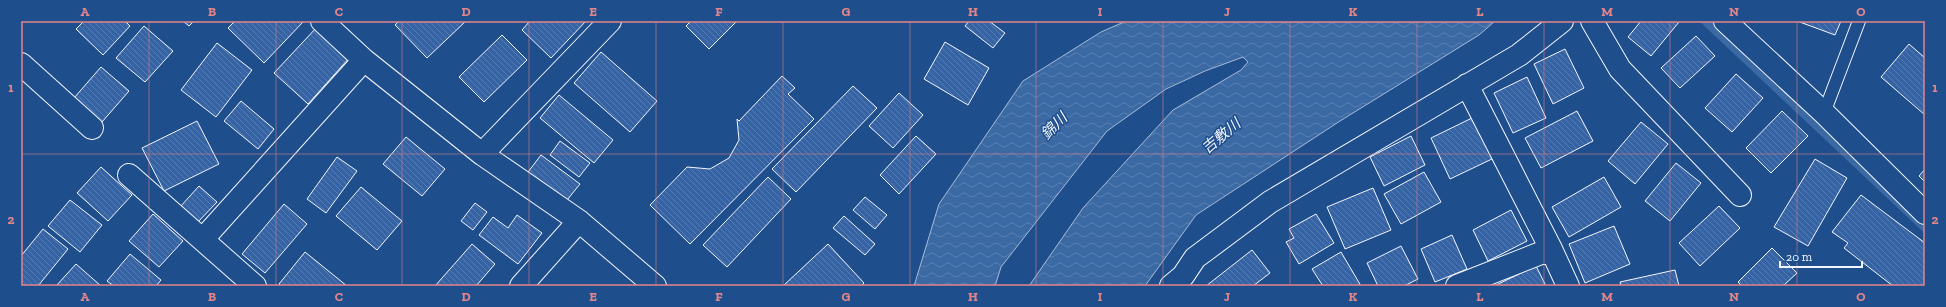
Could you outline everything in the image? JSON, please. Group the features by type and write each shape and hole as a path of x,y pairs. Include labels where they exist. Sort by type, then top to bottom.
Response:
{"street":[{"path":"322,21 364,60 482,154 579,221 655,286"},
{"path":"482,154 610,21"},
{"path":"1181,283 1196,258 1270,202 1519,55 1562,21"},
{"path":"1592,21 1620,69 1740,195"},
{"path":"1725,21 1824,113 1925,213"},
{"path":"203,239 364,60"},
{"path":"21,64 92,128"},
{"path":"1467,85 1551,249 1568,286"},
{"path":"130,175 255,286"},
{"path":"521,286 579,221"},
{"path":"1457,286 1551,249"}],"lane":[{"path":"1824,113 1859,21"}],"water":[{"path":"1126,21 1495,21 1479,35 1340,121 1196,215 1145,286 1029,286 1083,208 1173,110 1241,70 1248,62 1243,57 1205,71 1166,89 1107,131 1001,267 995,286 914,286 939,204 1023,81 1101,32"}],"building":[{"path":"84,21 125,21 130,26 103,55 76,29"},
{"path":"183,21 194,21 189,26"},
{"path":"235,21 304,21 264,63 228,28"},
{"path":"399,21 466,21 427,58 395,25"},
{"path":"530,21 586,21 551,58 522,30"},
{"path":"691,21 737,21 709,49 686,26"},
{"path":"969,21 989,21 1005,33 993,48 965,26"},
{"path":"1641,21 1679,22 1651,56 1628,37"},
{"path":"1797,21 1841,21 1835,35"},
{"path":"144,26 173,51 145,82 116,58"},
{"path":"317,27 350,57 308,104 274,73"},
{"path":"502,35 527,60 484,102 459,77"},
{"path":"1696,36 1715,56 1680,88 1661,68"},
{"path":"945,42 989,68 968,105 924,79"},
{"path":"217,43 252,70 216,117 181,90"},
{"path":"1909,44 1925,58 1925,115 1881,77"},
{"path":"1565,49 1584,88 1553,104 1534,64"},
{"path":"601,52 657,101 630,132 574,83"},
{"path":"101,67 129,91 102,122 74,98"},
{"path":"1736,74 1763,98 1732,132 1705,108"},
{"path":"782,76 795,88 788,94 814,119 690,244 650,205 687,167 710,169 729,158 739,140 737,119 739,121"},
{"path":"1527,77 1546,118 1513,133 1494,93"},
{"path":"853,86 877,108 796,192 772,169"},
{"path":"899,93 923,115 893,148 869,126"},
{"path":"559,95 613,140 594,163 540,118"},
{"path":"241,101 274,129 258,149 224,121"},
{"path":"1577,111 1593,141 1541,168 1525,138"},
{"path":"1782,111 1808,136 1771,173 1746,148"},
{"path":"1474,117 1494,158 1450,179 1431,138"},
{"path":"197,121 219,164 164,191 142,148"},
{"path":"1641,122 1668,144 1635,184 1608,161"},
{"path":"916,136 936,154 899,194 880,175"},
{"path":"1411,136 1425,165 1384,186 1370,157"},
{"path":"406,137 445,169 422,196 383,164"},
{"path":"560,141 590,163 579,177 550,155"},
{"path":"541,155 580,184 563,205 525,176"},
{"path":"337,157 357,171 326,213 307,199"},
{"path":"1815,159 1847,178 1808,246 1774,227"},
{"path":"1676,163 1701,183 1670,221 1645,201"},
{"path":"101,167 132,195 108,221 77,193"},
{"path":"1925,169 1925,182 1919,176"},
{"path":"1424,172 1441,202 1401,224 1384,194"},
{"path":"768,177 791,199 727,267 703,245"},
{"path":"1604,177 1621,207 1569,237 1552,207"},
{"path":"199,186 217,202 197,223 180,207"},
{"path":"361,187 402,221 377,250 336,216"},
{"path":"1373,188 1391,230 1345,249 1327,207"},
{"path":"1861,195 1925,243 1925,286 1893,286 1844,248 1848,243 1832,232"},
{"path":"865,197 887,215 875,229 853,210"},
{"path":"70,200 102,225 80,252 48,226"},
{"path":"475,203 487,212 473,230 461,221"},
{"path":"284,204 307,224 265,273 242,254"},
{"path":"1719,206 1740,228 1700,266 1679,243"},
{"path":"1511,210 1527,241 1488,261 1473,230"},
{"path":"153,214 183,241 159,267 129,241"},
{"path":"1316,214 1334,243 1299,264 1286,242 1294,238 1289,229"},
{"path":"517,215 542,233 518,264 479,235 493,217 508,228"},
{"path":"844,216 875,244 865,255 833,228"},
{"path":"1614,226 1630,264 1585,283 1569,244"},
{"path":"43,229 68,249 38,286 21,286 21,256"},
{"path":"1452,235 1467,269 1435,282 1421,249"},
{"path":"472,244 495,264 476,286 435,286"},
{"path":"828,244 864,283 861,286 783,286"},
{"path":"1401,246 1418,279 1404,286 1378,286 1367,263"},
{"path":"1772,248 1797,273 1783,286 1742,286 1738,282"},
{"path":"1252,250 1270,273 1253,286 1206,286"},
{"path":"305,252 347,286 281,286 279,284"},
{"path":"1341,252 1361,286 1323,286 1312,269"},
{"path":"130,254 161,280 156,286 114,286 107,281"},
{"path":"76,264 101,286 56,286"},
{"path":"1536,266 1545,284 1542,286 1494,286"},
{"path":"1675,270 1679,286 1621,286 1620,282"}],"waterway":[{"path":"1705,21 1925,228"}],"water label":[{"name":"錦川","path":"1054,126"},
{"name":"吉敷川","path":"1221,136"}]}
